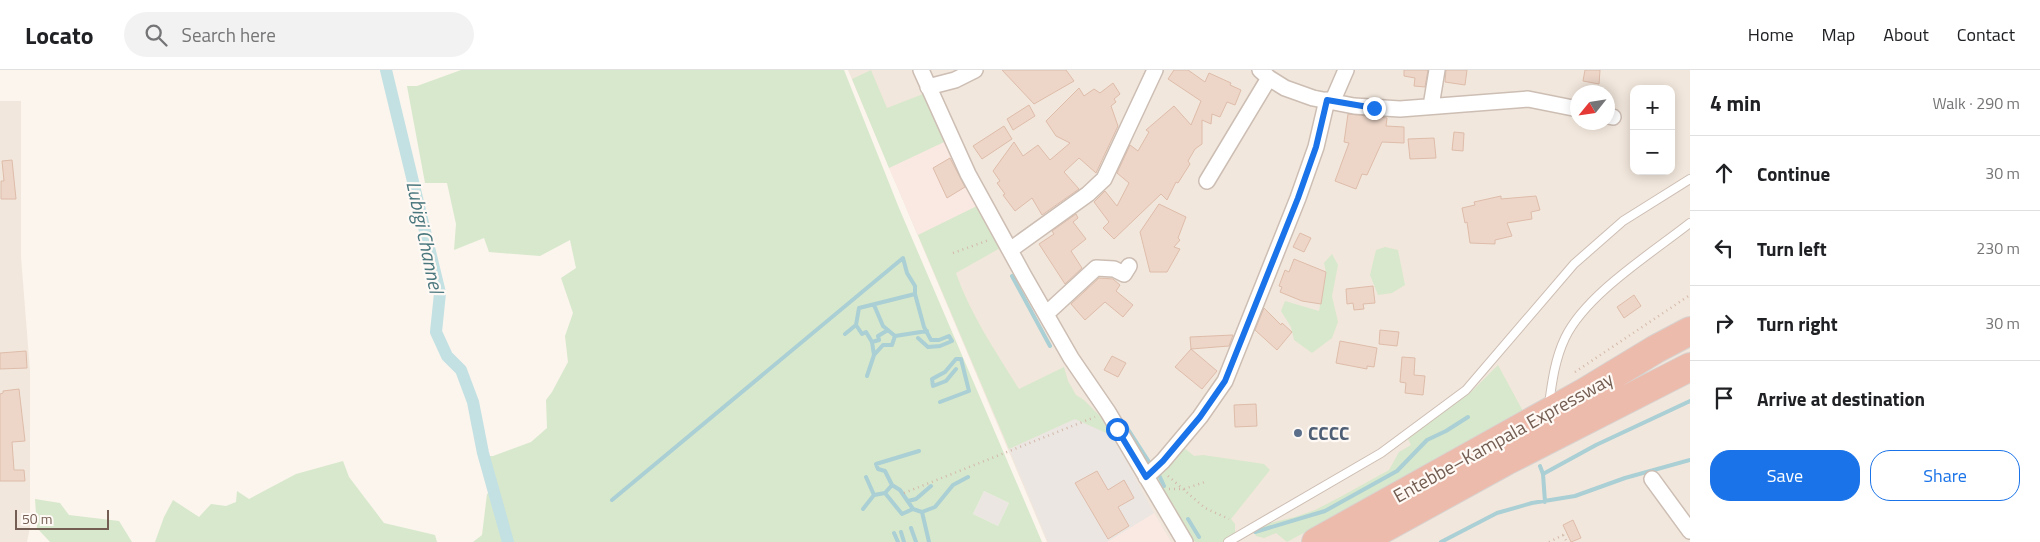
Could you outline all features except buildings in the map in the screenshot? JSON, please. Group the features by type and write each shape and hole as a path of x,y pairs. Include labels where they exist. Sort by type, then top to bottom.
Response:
{"highway":[{"name":"Entebbe–Kampala Expressway","path":"1316,542 1547,414 1690,331"},
{"name":"Entebbe–Kampala Expressway","path":"1359,542 1506,460 1690,367"}],"street":[{"path":"921,70 968,174 1002,236 1071,358 1151,472 1185,542"},
{"path":"928,87 955,80 975,70"},
{"path":"1010,250 1088,194 1104,179 1155,70"},
{"path":"1151,472 1204,412 1225,381 1298,198 1330,100 1346,70"},
{"path":"1431,106 1437,70"},
{"path":"1207,181 1264,74 1285,88 1354,106 1400,109 1528,99 1570,107"},
{"path":"1046,314 1096,268 1114,269 1124,274 1129,266"},
{"path":"1652,479 1690,531"}],"lane":[{"path":"1228,542 1382,453 1466,390 1574,264 1623,221 1690,179"},
{"path":"1547,414 1555,364 1566,337 1592,300 1690,223"}],"path":[{"path":"953,253 1002,236"},
{"path":"1575,372 1690,294"},
{"path":"904,493 1108,412"},
{"path":"1151,472 1184,489 1205,508 1229,520"},
{"path":"1165,488 1173,490 1184,489 1205,482"},
{"path":"1549,542 1565,534 1567,542"}],"shaded area":[{"path":"848,70 1690,70 1690,542 1047,542"},
{"path":"0,101 21,101 21,257 30,371 30,527 27,542 0,542"},
{"path":"944,142 979,205 918,235 889,168"},
{"path":"1075,419 1113,436 1154,513 1107,542 1048,542 1009,449"},
{"path":"984,491 1009,503 998,526 973,514"},
{"path":"1154,513 1171,542 1107,542"}],"green space":[{"path":"461,70 844,70 899,208 1042,542 473,542 482,535 487,494 494,489 484,456 493,456 531,442 547,428 546,400 568,362 565,336 573,313 561,278 576,268 570,240 540,256 489,252 484,238 454,250 456,224 447,183 425,183 407,86 417,86","holes":["984,491 1009,503 998,526 973,514"]},
{"path":"871,70 887,108 923,94 944,142 889,168 852,79"},
{"path":"979,205 1002,247 956,273 984,332 1019,389 1064,367 1068,381 1076,395 1084,400 1100,416 1113,436 1075,419 1009,449 918,235"},
{"path":"1385,247 1398,250 1405,285 1392,293 1378,295 1370,275 1376,250"},
{"path":"1332,254 1338,265 1332,296 1338,322 1332,338 1312,353 1294,340 1291,327 1281,311 1285,301 1319,311 1326,272 1324,263"},
{"path":"1498,365 1524,413 1287,542 1276,533 1264,538 1256,536 1253,530 1258,526 1315,510 1389,470 1399,452 1411,445 1407,437 1472,391"},
{"path":"1183,447 1194,456 1203,455 1264,464 1270,470 1231,519 1235,524 1235,542 1195,542 1153,481"},
{"path":"343,461 349,477 384,523 435,535 437,542 155,542 164,517 173,500 199,517 211,504 226,506 236,502 237,491 249,499 296,474"},
{"path":"35,499 60,503 69,515 119,521 132,542 50,542 37,528"}],"waterway":[{"name":"Lubigi Channel","path":"386,70 440,293 436,332 447,356 461,370 473,402 483,453 508,542"},
{"path":"612,500 903,258 907,273 915,286 915,294 924,327 931,340 939,340 949,336 952,341 940,346 928,347 918,338"},
{"path":"1012,276 1050,346"},
{"path":"845,334 856,325 859,308 915,294"},
{"path":"874,305 883,326 895,336 927,331"},
{"path":"856,325 862,334 866,332 872,342 874,355"},
{"path":"872,342 879,340 878,336 888,330"},
{"path":"867,376 874,355 883,345 892,345 895,336"},
{"path":"940,402 969,391 961,359 956,359 945,372 932,379 933,386 946,381 956,369"},
{"path":"1543,474 1596,445 1690,401"},
{"path":"1255,532 1325,511 1397,471 1427,440 1468,417"},
{"path":"1124,423 1151,465"},
{"path":"892,485 885,471 878,469 876,464 919,451"},
{"path":"1441,542 1497,513 1532,503 1575,496 1625,478 1690,460"},
{"path":"1540,466 1543,474 1545,502"},
{"path":"1159,475 1164,486"},
{"path":"866,477 874,495"},
{"path":"863,509 874,495 885,493 902,514 913,509 922,512 935,507 953,485 968,477"},
{"path":"885,493 892,485 900,490 913,509"},
{"path":"908,501 916,499 931,486"},
{"path":"922,512 929,542"},
{"path":"1188,519 1199,537"},
{"path":"911,528 916,542"},
{"path":"901,532 904,542"},
{"path":"894,533 898,542"}],"place":[{"name":"CCCC","path":"1298,433"}],"route":[{"path":"1117,429 1146,477 1163,461 1214,400 1225,381 1298,198 1316,147 1327,100 1374,108"}]}
